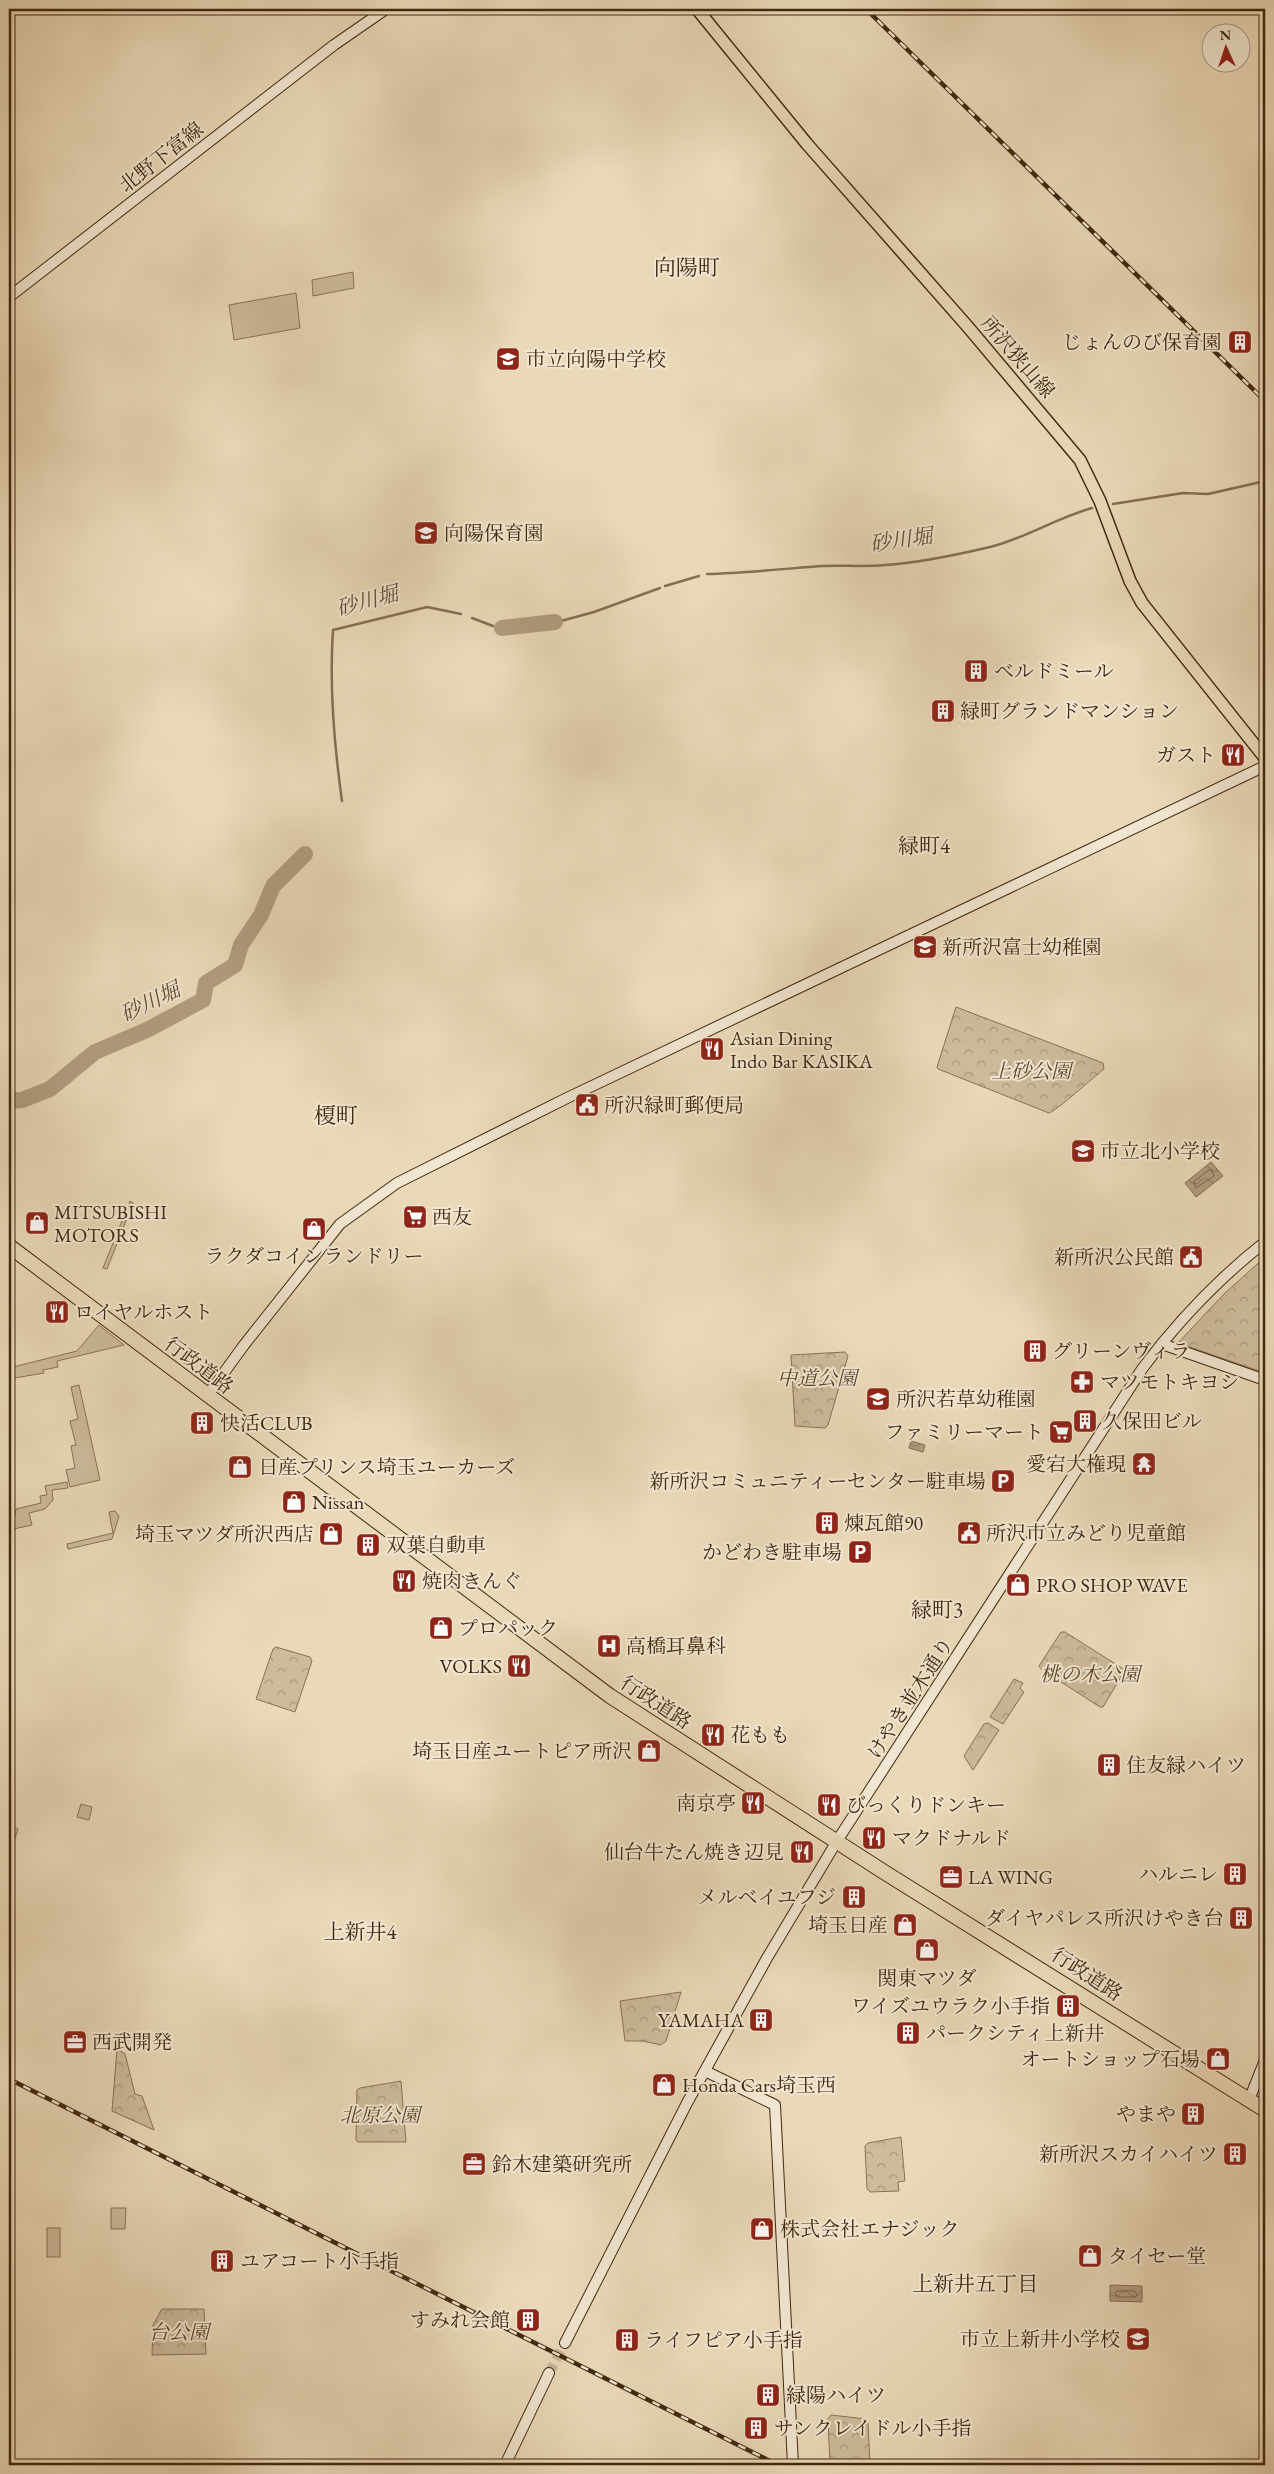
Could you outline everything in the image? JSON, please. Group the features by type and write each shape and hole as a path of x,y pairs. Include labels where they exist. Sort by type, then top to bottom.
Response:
{"highway":[{"name":"行政道路","path":"9,1246 610,1696 1265,2110"}],"main road":[{"name":"所沢狭山線","path":"697,9 807,144 968,327 1080,460 1100,501 1130,581 1142,603 1265,758"}],"street":[{"path":"334,45 375,9"},
{"path":"334,45 386,9"},
{"name":"北野下富線","path":"9,297 334,45"},
{"path":"207,1396 244,1345 340,1224 396,1183 567,1098 1265,766"},
{"name":"けやき並木通り","path":"565,2343 705,2071 761,1967 837,1841 1132,1383 1180,1321 1221,1280 1265,1242"},
{"path":"1162,1344 1265,1380"},
{"path":"1249,2100 1265,2060"},
{"path":"705,2071 774,2105 793,2465"},
{"path":"505,2465 549,2373"}],"green space":[{"path":"353,272 354,288 313,296 312,280"},
{"path":"296,293 300,328 234,340 229,305"},
{"name":"上砂公園","path":"956,1007 1103,1063 1104,1069 1049,1113 938,1069 937,1067"},
{"path":"130,1201 133,1203 107,1269 103,1268"},
{"path":"1265,1257 1265,1373 1178,1343 1224,1294"},
{"path":"99,1325 124,1345 57,1361 58,1367 43,1370 44,1373 9,1379 9,1368 77,1351"},
{"name":"中道公園","path":"845,1352 848,1356 828,1425 825,1428 795,1426 791,1355"},
{"path":"79,1385 100,1480 70,1487 66,1470 75,1468 71,1446 76,1445 70,1421 78,1419 71,1387"},
{"path":"67,1482 68,1488 52,1490 53,1500 45,1509 29,1513 32,1525 9,1530 9,1516 15,1515 16,1509 41,1503 40,1496 47,1495 45,1486"},
{"path":"115,1511 119,1516 112,1539 68,1549 67,1544 113,1533 109,1512"},
{"path":"9,1604 14,1625 9,1637"},
{"name":"桃の木公園","path":"1061,1632 1065,1632 1125,1670 1103,1707 1100,1707 1039,1666"},
{"path":"276,1647 310,1657 312,1661 295,1712 256,1699 273,1649"},
{"path":"1014,1679 1023,1683 1020,1688 1024,1692 1003,1724 990,1717"},
{"path":"988,1723 999,1730 973,1770 964,1756 984,1724"},
{"path":"81,1804 92,1807 89,1820 77,1817"},
{"path":"9,1825 18,1829 9,1857"},
{"path":"681,1992 666,2041 661,2045 643,2041 625,2041 620,2001"},
{"path":"117,2049 125,2054 135,2094 142,2096 154,2130 112,2111"},
{"name":"北原公園","path":"401,2081 406,2142 358,2142 356,2140 357,2090"},
{"path":"901,2137 905,2181 898,2182 899,2191 870,2192 867,2189 865,2146 868,2143"},
{"path":"111,2208 126,2208 125,2229 111,2229"},
{"path":"47,2228 60,2228 60,2257 47,2257"},
{"name":"台公園","path":"162,2309 204,2309 206,2354 152,2355 153,2325"},
{"path":"831,2415 866,2419 868,2422 870,2465 830,2465 828,2419"}],"water":[{"path":"1211,1162 1223,1176 1196,1197 1185,1183"},
{"path":"911,1441 925,1445 923,1452 909,1448"},
{"path":"1110,2285 1142,2286 1142,2302 1110,2301"}],"waterway":[{"name":"砂川堀","path":"1113,504 1183,493 1208,494 1265,481"},
{"name":"砂川堀","path":"707,574 821,566 877,566 925,561 1003,543 1092,508"},
{"name":"砂川堀","path":"665,586 699,576"},
{"name":"砂川堀","path":"561,621 594,612 660,588"},
{"name":"砂川堀","path":"342,801 333,716 333,630 427,607 461,614"},
{"name":"砂川堀","path":"472,618 493,626"},
{"name":"砂川堀","path":"502,628 555,622"},
{"name":"砂川堀","path":"9,1101 22,1100 50,1089 95,1052 147,1030 203,1000 206,983 235,965 241,945 261,915 273,886 305,854"}],"tunnel":[{"path":"549,2373 565,2343"}],"railway":[{"path":"866,9 1265,401"},
{"path":"9,2079 778,2465"}],"place":[{"name":"じょんのび保育園","path":"1240,342"},
{"name":"市立向陽中学校","path":"508,359"},
{"name":"向陽保育園","path":"426,533"},
{"name":"ベルドミール","path":"976,671"},
{"name":"緑町グランドマンション","path":"943,711"},
{"name":"ガスト","path":"1233,755"},
{"name":"新所沢富士幼稚園","path":"925,947"},
{"name":"Asian Dining Indo Bar KASIKA","path":"712,1049"},
{"name":"所沢緑町郵便局","path":"587,1105"},
{"name":"市立北小学校","path":"1083,1151"},
{"name":"西友","path":"415,1217"},
{"name":"MITSUBISHI MOTORS","path":"37,1223"},
{"name":"ラクダコインランドリー","path":"314,1229"},
{"name":"新所沢公民館","path":"1191,1257"},
{"name":"ロイヤルホスト","path":"57,1312"},
{"name":"グリーンヴィラ","path":"1035,1351"},
{"name":"マツモトキヨシ","path":"1082,1382"},
{"name":"所沢若草幼稚園","path":"878,1399"},
{"name":"久保田ビル","path":"1085,1421"},
{"name":"快活CLUB","path":"202,1423"},
{"name":"ファミリーマート","path":"1061,1432"},
{"name":"愛宕大権現","path":"1144,1464"},
{"name":"日産プリンス埼玉ユーカーズ","path":"240,1467"},
{"name":"新所沢コミュニティーセンター駐車場","path":"1003,1481"},
{"name":"Nissan","path":"294,1502"},
{"name":"煉瓦館90","path":"827,1523"},
{"name":"所沢市立みどり児童館","path":"969,1533"},
{"name":"埼玉マツダ所沢西店","path":"331,1534"},
{"name":"双葉自動車","path":"368,1545"},
{"name":"かどわき駐車場","path":"860,1552"},
{"name":"焼肉きんぐ","path":"404,1581"},
{"name":"PRO SHOP WAVE","path":"1018,1585"},
{"name":"プロパック","path":"441,1628"},
{"name":"高橋耳鼻科","path":"609,1646"},
{"name":"VOLKS","path":"519,1666"},
{"name":"花もも","path":"713,1735"},
{"name":"埼玉日産ユートピア所沢","path":"649,1751"},
{"name":"住友緑ハイツ","path":"1109,1765"},
{"name":"南京亭","path":"753,1803"},
{"name":"びっくりドンキー","path":"829,1805"},
{"name":"マクドナルド","path":"874,1838"},
{"name":"仙台牛たん焼き辺見","path":"802,1852"},
{"name":"ハルニレ","path":"1235,1874"},
{"name":"LA WING","path":"951,1877"},
{"name":"メルベイユフジ","path":"854,1897"},
{"name":"ダイヤパレス所沢けやき台","path":"1241,1918"},
{"name":"埼玉日産","path":"905,1925"},
{"name":"関東マツダ","path":"927,1950"},
{"name":"ワイズユウラク小手指","path":"1068,2006"},
{"name":"YAMAHA","path":"761,2020"},
{"name":"パークシティ上新井","path":"908,2033"},
{"name":"西武開発","path":"75,2042"},
{"name":"オートショップ石場","path":"1218,2059"},
{"name":"Honda Cars埼玉西","path":"664,2085"},
{"name":"やまや","path":"1193,2114"},
{"name":"新所沢スカイハイツ","path":"1235,2154"},
{"name":"鈴木建築研究所","path":"474,2164"},
{"name":"株式会社エナジック","path":"762,2229"},
{"name":"タイセー堂","path":"1090,2256"},
{"name":"ユアコート小手指","path":"222,2261"},
{"name":"すみれ会館","path":"528,2320"},
{"name":"市立上新井小学校","path":"1138,2339"},
{"name":"ライフピア小手指","path":"627,2340"},
{"name":"緑陽ハイツ","path":"768,2395"},
{"name":"サンクレイドル小手指","path":"756,2428"}],"district":[{"name":"向陽町","path":"687,267"},
{"name":"緑町4","path":"924,846"},
{"name":"榎町","path":"336,1115"},
{"name":"緑町3","path":"937,1610"},
{"name":"上新井4","path":"360,1932"},
{"name":"上新井五丁目","path":"975,2284"}]}
